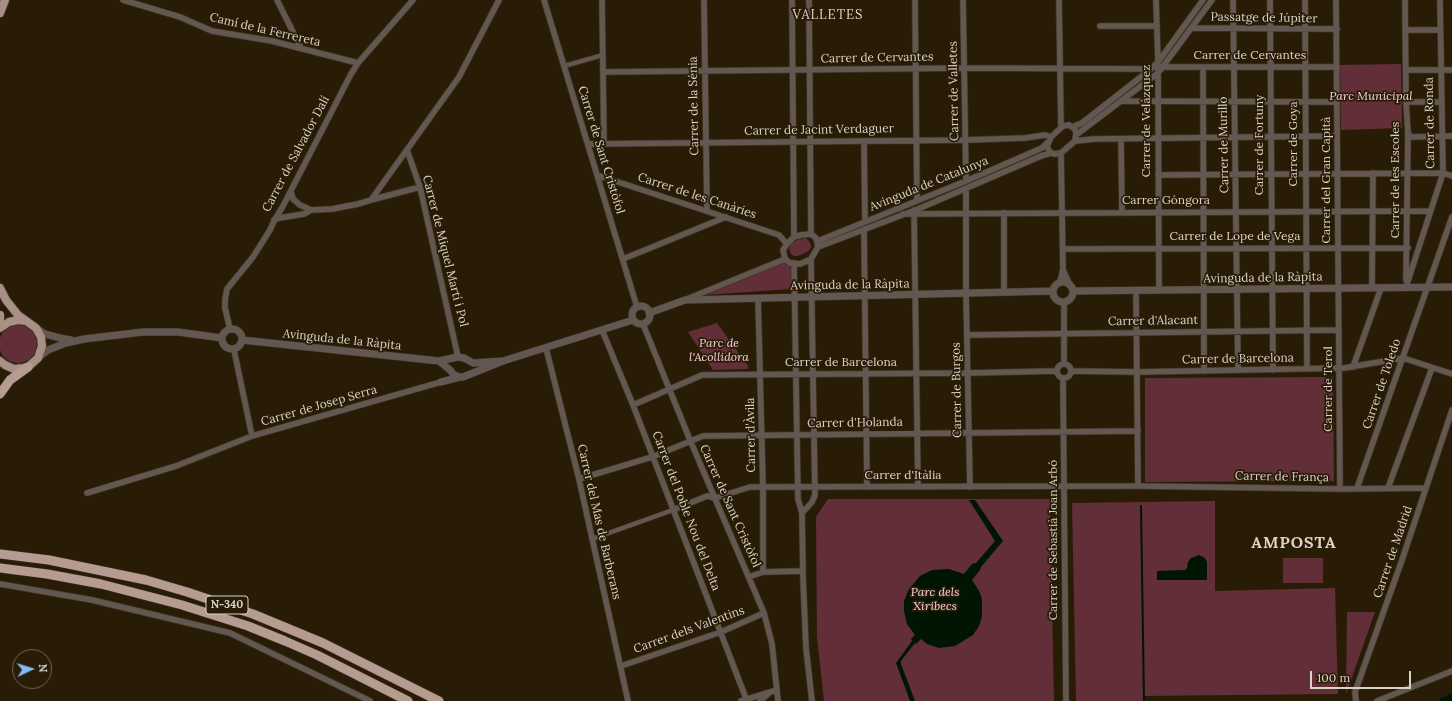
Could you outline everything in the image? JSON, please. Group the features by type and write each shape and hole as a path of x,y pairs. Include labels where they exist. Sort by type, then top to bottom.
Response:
{"highway":[{"path":"0,394 10,380 28,367"},
{"path":"0,548 104,571"},
{"name":"N-340","path":"0,554 49,560 146,580 253,614 323,643 439,701"},
{"name":"N-340","path":"0,568 47,574 101,584 190,607 248,626 285,641 408,701"}],"main road":[{"path":"0,13 5,0"},
{"path":"0,288 10,306 18,315 36,328 40,333 42,342 42,351 38,358 28,367 14,369 0,361"},
{"path":"0,315 0,322"},
{"path":"0,328 6,323 14,320 26,321"}],"street":[{"name":"Camí de la Ferrereta","path":"123,0 180,17 212,31 272,41 358,63"},
{"path":"276,0 301,48"},
{"name":"Carrer de Salvador Dalí","path":"230,329 224,300 227,289 253,257 270,230 274,220 284,206 358,63 413,0"},
{"path":"371,200 459,77 499,0"},
{"name":"Carrer de Sant Cristòfol","path":"544,0 637,307"},
{"path":"602,0 604,144"},
{"name":"Carrer de la Sénia","path":"704,0 707,211"},
{"path":"792,0 794,237"},
{"path":"802,513 812,502 815,495 811,259 818,247 818,241 811,234 809,0"},
{"path":"915,0 917,201"},
{"name":"Carrer de Valletes","path":"963,0 966,181"},
{"path":"1059,0 1061,127"},
{"name":"Carrer de Velàzquez","path":"1156,0 1158,61 1159,290"},
{"path":"1051,153 1047,150 1047,143 1061,127 1072,127 1082,123 1151,69 1203,0"},
{"path":"918,487 918,374 914,212 1041,156 1051,153 1061,153 1075,138 1158,73 1212,0"},
{"name":"Carrer de Murillo","path":"1233,0 1238,370"},
{"name":"Carrer de Fortuny","path":"1270,0 1273,370"},
{"name":"Carrer de Goya","path":"1305,0 1307,369"},
{"name":"Carrer del Gran Capità","path":"1336,0 1339,288"},
{"name":"Carrer de les Escoles","path":"1406,0 1406,102 1408,133 1408,248 1406,287"},
{"name":"Carrer de Ronda","path":"1406,287 1442,173 1440,0"},
{"path":"1100,26 1157,26"},
{"name":"Passatge de Júpiter","path":"1192,28 1337,29"},
{"path":"1406,30 1440,30"},
{"path":"564,66 603,56"},
{"name":"Carrer de Cervantes","path":"1163,67 1337,67"},
{"path":"1204,67 1204,371"},
{"name":"Carrer de Cervantes","path":"603,72 964,68 1151,69"},
{"path":"1406,70 1452,70"},
{"path":"1121,101 1337,102"},
{"path":"1406,102 1441,102"},
{"path":"1072,127 1074,129 1075,138"},
{"path":"1408,133 1411,137 1452,136"},
{"name":"Carrer de Jacint Verdaguer","path":"588,144 966,140 1025,138 1045,135 1051,137"},
{"path":"1075,138 1305,138 1337,136"},
{"path":"1121,139 1122,212"},
{"path":"864,141 865,222"},
{"name":"Avinguda de Catalunya","path":"818,241 966,181 1042,148 1047,143"},
{"name":"Carrer de Miquel Martí i Pol","path":"407,150 420,187 457,358"},
{"path":"1060,282 1063,269 1061,153"},
{"path":"1158,175 1442,173 1452,176"},
{"path":"1372,288 1373,174"},
{"name":"Carrer de les Canàries","path":"597,175 779,234 787,244"},
{"path":"291,192 293,198 300,205 311,210 345,207 420,187"},
{"path":"966,189 966,293"},
{"path":"274,220 304,214 311,210"},
{"name":"Carrer Góngora","path":"864,229 903,214 914,212 1430,211"},
{"path":"1004,213 1004,292"},
{"path":"623,259 726,217"},
{"name":"Carrer de Toledo","path":"1357,488 1452,218"},
{"path":"818,247 864,229 867,487"},
{"path":"811,234 794,237 787,244 784,250 785,259 790,263 800,264 811,259"},
{"name":"Carrer de Lope de Vega","path":"1062,249 1408,248"},
{"path":"685,300 785,259"},
{"path":"794,263 797,487 798,499 802,513 806,648 812,701"},
{"path":"1063,269 1074,292 1072,298 1064,302 1057,300 1053,291 1055,285 1060,282 1069,283"},
{"name":"Avinguda de la Ràpita","path":"1074,292 1452,286"},
{"name":"Carrer de Terol","path":"1339,288 1340,489"},
{"path":"1353,367 1381,288"},
{"name":"Avinguda de la Ràpita","path":"649,313 685,300 1053,291"},
{"path":"1136,291 1138,486"},
{"name":"Carrer de Burgos","path":"966,293 970,487"},
{"name":"Carrer d'Àvila","path":"758,298 763,487 763,572"},
{"path":"1064,302 1064,364"},
{"path":"637,307 643,307 648,310 649,313 650,316 648,321 643,324 637,324 633,320 632,313 637,307"},
{"path":"441,382 464,376 503,361 633,320"},
{"name":"Carrer de Sant Cristòfol","path":"643,324 690,440 764,613 772,644 778,701"},
{"path":"36,328 45,334 60,338 84,339"},
{"path":"230,329 234,329 240,333 242,340 240,346 234,352 225,347 223,344 223,334 230,329"},
{"name":"Carrer del Poble Nou del Delta","path":"602,330 633,405 721,632 745,700"},
{"name":"Carrer d'Alacant","path":"967,335 1339,330"},
{"path":"38,358 44,352 66,343 84,339 143,332 178,332 222,338"},
{"name":"Avinguda de la Ràpita","path":"242,340 439,361 457,358"},
{"name":"Carrer del Mas de Barberans","path":"546,348 579,479 628,701"},
{"path":"234,352 252,436"},
{"path":"451,371 450,364 457,358 473,363 503,361"},
{"path":"1403,358 1452,374"},
{"name":"Carrer de Barcelona","path":"1071,371 1138,372 1340,368 1403,358"},
{"path":"464,376 470,368 467,360"},
{"path":"439,361 456,376 464,376"},
{"path":"1064,364 1068,365 1071,371 1069,376 1064,379 1058,376 1056,371 1058,366 1064,364"},
{"path":"1388,488 1432,368"},
{"path":"441,382 451,371"},
{"name":"Carrer de Barcelona","path":"633,405 702,375 918,374 1056,371"},
{"name":"Carrer de Sebastià Joan Arbó","path":"1064,379 1066,701"},
{"name":"Carrer de Josep Serra","path":"87,493 176,466 252,436 441,382"},
{"name":"Carrer de Madrid","path":"1356,701 1355,692 1400,566 1452,410"},
{"name":"Carrer d'Holanda","path":"579,479 652,457 702,436 1138,431"},
{"name":"Carrer de França","path":"1138,486 1340,489 1426,488"},
{"name":"Carrer d'Itàlia","path":"673,510 707,496 715,498 750,487 1138,486"},
{"path":"592,539 673,510"},
{"path":"749,577 763,572 803,571"},
{"path":"0,584 92,600 230,633 370,701"},
{"name":"Carrer dels Valentins","path":"621,666 721,632 764,613"},
{"path":"1377,701 1452,671"},
{"path":"745,700 777,690"},
{"path":"760,701 765,696 777,690"}],"green space":[{"name":"Parc Municipal","path":"1401,64 1402,128 1341,130 1340,65"},
{"path":"806,238 811,245 811,248 807,252 798,256 791,254 789,249 791,244 797,240"},
{"path":"783,262 792,268 791,289 704,295"},
{"name":"Parc de l'Acollidora","path":"717,323 748,366 748,369 713,370 688,332"},
{"path":"14,325 22,325 32,330 36,337 36,351 32,358 22,363 14,363 4,358 2,355 -1,348 -1,340 4,330 7,328"},
{"path":"1333,377 1334,481 1145,482 1145,378"},
{"name":"Parc dels Xiribecs","path":"828,499 1050,499 1054,701 824,701 817,638 816,517"},
{"path":"1215,501 1215,591 1335,588 1338,694 1143,696 1143,701 1076,701 1072,503"},
{"path":"1283,558 1323,558 1323,583 1283,583"},
{"path":"1347,612 1375,612 1346,694"}],"shaded area":[{"path":"969,500 975,500 1003,541 972,580 982,599 982,616 979,626 973,635 955,646 939,648 927,644 921,639 916,644 915,643 901,661 915,701 910,701 896,663 915,635 907,624 904,611 904,601 909,589 920,576 932,570 949,569 964,574 972,564 976,563 995,541"},
{"path":"1199,555 1205,558 1207,562 1207,580 1157,580 1157,571 1185,570 1191,558"}],"waterway":[{"path":"1141,506 1144,701"},
{"path":"1443,701 1452,697"}],"district":[{"name":"VALLETES","path":"828,15"},
{"name":"AMPOSTA","path":"1294,543"}]}
